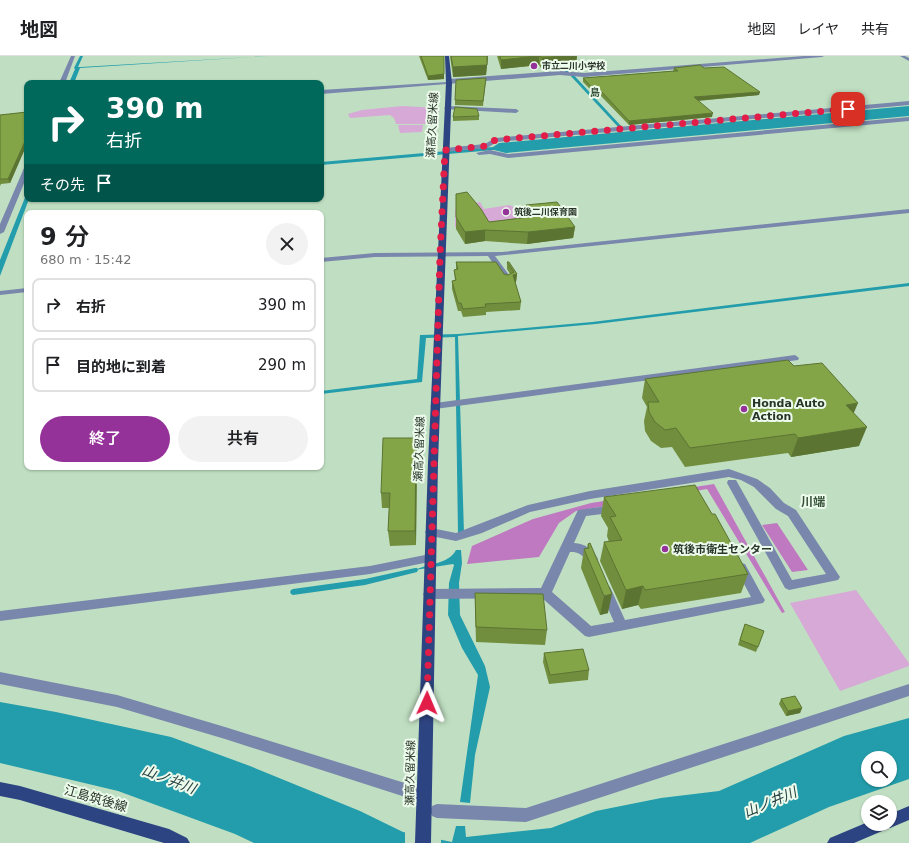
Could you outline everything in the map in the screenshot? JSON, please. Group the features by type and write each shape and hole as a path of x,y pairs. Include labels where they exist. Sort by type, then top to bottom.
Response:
{"main road":[{"name":"瀬高久留米線","path":"423,843 430,813 424,796 440,255 449,82 447,56"},
{"name":"江島筑後線","path":"0,789 20,793 169,836 182,843"},
{"path":"897,818 909,813"},
{"path":"835,843 865,831"}],"street":[{"path":"63,80 73,56"},
{"path":"324,92 553,73 584,75 822,56"},
{"path":"902,56 909,60"},
{"path":"445,153 487,146 495,140 909,103"},
{"path":"447,108 516,111"},
{"path":"445,153 490,152 508,156 909,119"},
{"path":"0,232 24,175"},
{"path":"324,260 375,255 490,254 909,211"},
{"path":"490,254 508,279"},
{"path":"0,293 24,290"},
{"path":"435,406 795,358"},
{"path":"431,532 456,537 478,530 528,509 582,496 729,472 750,479 766,492 781,509 792,513 834,577 789,585 732,483"},
{"path":"545,593 582,513 627,507"},
{"path":"566,548 577,546 590,554 596,568"},
{"path":"0,616 370,570 430,558"},
{"path":"429,594 545,593 589,632 760,600 736,559"},
{"path":"603,583 622,626"},
{"path":"0,678 116,701 225,733 424,796"},
{"path":"430,813 526,814 909,690"}],"shaded area":[{"path":"402,106 439,108 439,124 396,124 394,118 390,115 350,118 348,114 362,110"},
{"path":"398,125 423,125 422,132 400,133"},
{"path":"480,202 484,209 509,205 522,211 528,223 476,230 455,227 455,209 470,208 469,204"},
{"path":"714,484 785,612 782,613 707,489 576,511 559,523 539,557 467,564 472,546 533,519 591,503"},
{"path":"777,523 808,570 792,572 762,525"},
{"path":"856,590 909,663 909,666 840,691 790,603"}],"water":[{"path":"80,56 83,56 78,67 268,56 80,68 75,80 70,80 75,69 74,68"},
{"path":"909,106 909,116 506,153 494,150 324,165 324,162 493,147 499,143"},
{"path":"24,200 24,202 28,202 0,276 0,260"},
{"path":"909,283 909,286 596,324 458,336 464,533 458,533 455,337 426,338 422,382 324,394 324,391 417,379 420,335 458,334 592,322"},
{"path":"456,550 461,550 462,563 459,583 460,615 485,666 490,687 475,755 470,803 460,802 478,675 462,648 448,615 449,583 454,565 415,570 444,561 453,555"},
{"name":"山ノ井川","path":"0,702 56,712 171,737 250,766 360,811 403,832 452,842 456,826 465,826 466,837 551,828 596,811 661,798 719,791 844,736 909,718 909,779 897,783 897,751 861,751 861,787 886,787 829,807 750,843 254,843 235,834 118,791 0,763"}],"pier":[{"path":"405,830 441,837 441,843 405,843"}],"building":[{"path":"421,56 444,56 444,74 428,76"},
{"path":"451,56 487,56 487,65 453,67"},
{"path":"500,56 537,56 501,60"},
{"path":"539,56 563,56 542,58"},
{"path":"700,65 704,68 724,67 760,92 694,97 713,113 629,121 601,91 596,92 583,78 678,71 674,68"},
{"path":"486,78 483,101 455,100 456,80"},
{"path":"455,107 477,109 479,116 453,117"},
{"path":"24,112 24,144 8,179 0,179 0,115"},
{"path":"467,192 481,209 489,222 530,217 527,215 533,214 526,205 557,202 575,227 528,232 485,230 465,232 456,217 456,194"},
{"path":"456,262 496,262 504,274 508,275 514,272 507,262 509,262 517,274 513,275 521,302 485,304 486,307 463,309 461,303 458,303 452,281 456,280 454,270 458,269"},
{"name":"Honda Auto Action","path":"788,360 794,366 822,363 858,403 846,405 867,427 798,438 795,434 690,448 676,428 665,430 655,422 649,412 648,402 659,402 645,379"},
{"path":"383,438 416,438 415,531 388,531 390,493 381,493"},
{"name":"筑後市衛生センター","path":"695,485 712,514 715,514 748,574 645,590 643,586 626,590 604,542 622,540 610,517 616,516 604,497"},
{"path":"590,543 612,594 604,596 584,549 589,548 588,544"},
{"path":"475,593 543,594 547,630 476,627"},
{"path":"745,624 764,631 758,647 740,640"},
{"path":"583,649 589,670 550,675 544,653"},
{"path":"795,696 802,708 788,711 781,699"}],"waterway":[{"path":"566,72 569,72 621,128"},
{"path":"293,592 365,582 415,570"}],"place":[{"name":"市立二川小学校","path":"534,66"},
{"name":"筑後二川保育園","path":"506,212"},
{"name":"Honda Auto Action","path":"744,409"},
{"name":"筑後市衛生センター","path":"665,549"}],"district":[{"name":"島","path":"595,92"},
{"name":"川端","path":"813,502"}],"route":[{"path":"427,703 430,558 445,150 487,146 495,140 848,109"}]}
